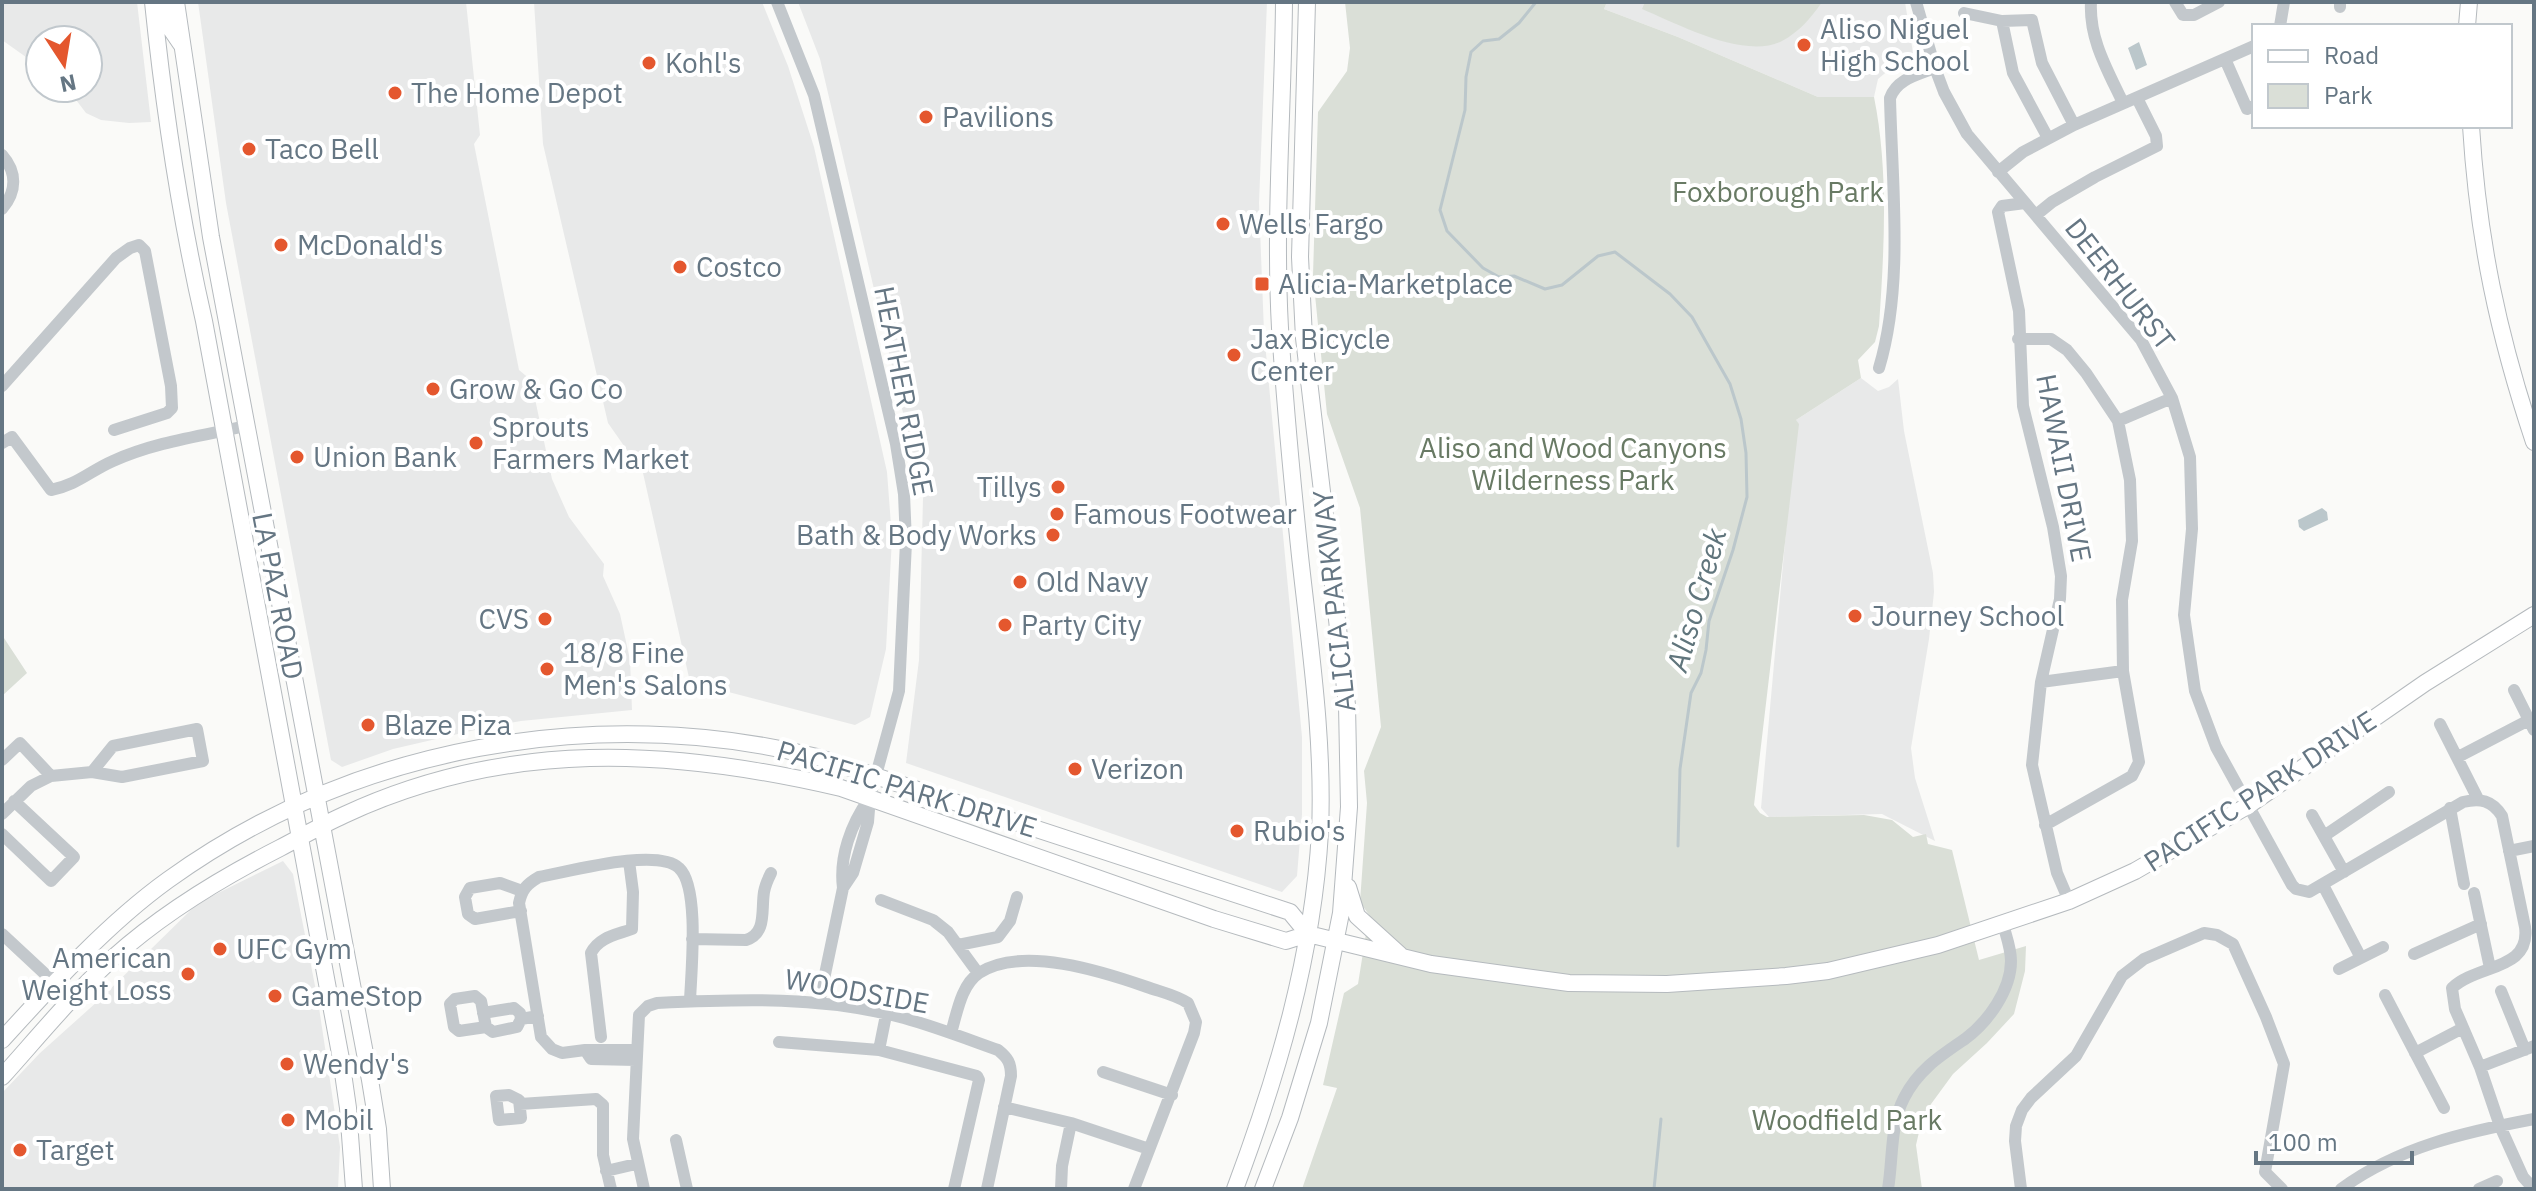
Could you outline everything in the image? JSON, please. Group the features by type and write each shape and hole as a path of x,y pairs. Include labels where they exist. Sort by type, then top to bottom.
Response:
{"main road":[{"name":"LA PAZ ROAD","path":"153,2 176,180 341,1059 354,1189"},
{"path":"164,2 168,25 181,44"},
{"name":"LA PAZ ROAD","path":"176,2 211,237 370,1080 378,1129 382,1189"},
{"name":"ALICIA PARKWAY","path":"1235,1189 1290,1025 1308,934 1318,855 1321,776 1318,706 1296,514 1276,258 1284,2"},
{"name":"ALICIA PARKWAY","path":"1263,1189 1290,1118 1319,1023 1336,942 1345,875 1349,807 1347,705 1304,338 1300,257 1307,2"},
{"path":"2467,24 2469,2"},
{"path":"2471,128 2475,192 2497,320 2534,442"},
{"name":"PACIFIC PARK DRIVE","path":"2,1077 114,957 189,900 250,862 345,814 397,794 521,764 596,756 691,761 790,776 870,797 1214,919 1286,941 1308,934 1404,959 1569,983 1748,980 1828,971 1938,945 1997,926 2069,901 2156,861 2249,805 2425,683 2534,615"},
{"path":"521,764 547,751 606,746 623,733"},
{"name":"PACIFIC PARK DRIVE","path":"2,1040 92,945 167,881 236,837 315,798 371,776 448,752 538,738 623,733 701,737 817,757 877,774 1290,912 1308,934"},
{"path":"1345,875 1356,915 1404,959"}],"street":[{"name":"HEATHER RIDGE","path":"777,2 814,95 896,444 904,494 906,542 899,691 870,797 868,822 853,873 843,888 819,1003"},
{"name":"DEERHURST","path":"1916,2 1944,92 1967,134 2141,340 2172,398 2190,457 2192,529 2184,615 2195,691 2216,747 2296,889 2309,892 2323,885"},
{"path":"2091,2 2090,23 2094,40 2123,103"},
{"path":"2175,2 2183,15 2194,15 2219,2"},
{"path":"2280,24 2284,2"},
{"path":"1964,13 2002,21 2032,20 2042,63 2074,125"},
{"path":"2002,21 2013,73 2048,138"},
{"path":"1998,172 2023,152 2074,125 2252,47"},
{"path":"2225,59 2247,109 2252,107"},
{"path":"1879,368 1889,335 1894,246 1890,98 1893,89 1902,81 1935,68"},
{"path":"2036,215 2095,177 2157,146 2156,136 2137,98"},
{"path":"2,155 14,176 13,191 2,209"},
{"name":"HAWAII DRIVE","path":"2025,203 2002,206 1998,212 2019,311 2023,406 2053,527 2061,576 2060,599 2041,682 2032,765 2057,873 2069,901"},
{"path":"2,386 116,258 139,245 145,251 171,386 172,408 167,413 114,430"},
{"path":"2018,339 2051,339 2067,350 2086,373 2118,421 2130,480 2132,541 2122,600 2123,671 2139,762 2132,776 2045,825"},
{"path":"2118,421 2172,398"},
{"path":"2,443 12,437 51,490 69,486 112,461 159,444 246,426"},
{"path":"2041,682 2123,671"},
{"path":"2458,757 2532,725 2514,690"},
{"path":"2440,724 2478,799"},
{"path":"2,814 31,786 51,776 92,772 122,777 203,761 197,729 113,746 92,772"},
{"path":"2,760 20,743 51,776"},
{"path":"2324,836 2389,792"},
{"path":"2361,958 2323,885 2450,808 2478,799 2495,805 2502,816 2529,926 2524,949 2517,957 2465,978 2452,988 2455,1009 2480,1067 2500,1126 2523,1177 2534,1187"},
{"path":"2,834 51,881 74,857 14,801"},
{"path":"2450,808 2464,884"},
{"path":"2312,815 2344,872"},
{"path":"2509,851 2534,846"},
{"path":"601,1037 591,953 603,939 632,929 633,892 629,861"},
{"path":"644,1189 636,1164 633,1139 636,1055 591,1059 585,1050 562,1053 552,1049 541,1037 521,911 522,891 529,883 551,875 629,861 671,862 681,869 687,879 692,939 690,1001"},
{"path":"692,939 746,940 754,937 760,930 764,889 771,873"},
{"path":"521,911 475,919 468,914 465,897 470,888 500,883 522,891"},
{"path":"2474,893 2490,968"},
{"path":"958,945 998,937 1010,921 1017,897"},
{"path":"881,900 933,920 958,945 978,973"},
{"path":"2414,954 2481,924"},
{"path":"1888,1189 1894,1129 1903,1099 1921,1072 1942,1052 1967,1037 1988,1016 2003,993 2011,965 2010,950 1997,926"},
{"path":"2021,1189 2015,1141 2022,1110 2076,1056 2122,976 2144,959 2204,933 2217,935 2233,944 2284,1064 2265,1172 2282,1189"},
{"path":"2,934 73,1000"},
{"path":"2339,969 2383,947"},
{"path":"951,1033 964,991 978,973 1013,963 1070,964 1182,999 1193,1011 1196,1022 1194,1033 1134,1189"},
{"path":"2480,1067 2530,1048 2501,991"},
{"path":"2385,995 2444,1108"},
{"path":"483,1013 514,1008 520,1013 517,1027 493,1032 486,1027 483,1013 481,1001 475,996 455,999 450,1004 454,1027 459,1031 486,1027"},
{"name":"WOODSIDE","path":"636,1055 642,1009 657,1003 756,999 819,1003 886,1015 998,1050 1011,1065 1004,1107"},
{"path":"879,1050 886,1015"},
{"path":"521,1019 538,1016"},
{"path":"2415,1053 2463,1028"},
{"path":"779,1042 879,1050 973,1074 979,1080 954,1189"},
{"path":"1103,1072 1172,1095"},
{"path":"520,1104 596,1099 603,1105 603,1155 611,1189"},
{"path":"987,1189 1004,1107 1071,1123 1149,1149"},
{"path":"2341,1189 2369,1170 2432,1142 2534,1119"},
{"path":"1061,1189 1064,1180 1062,1166 1071,1123"},
{"path":"676,1140 687,1189"},
{"path":"606,1171 636,1164"},
{"path":"2479,1189 2497,1181"}],"shaded area":[{"path":"2,2 137,2 151,122 101,120 86,113 79,104 104,104 104,24 24,24 24,56 2,40"},
{"path":"198,2 466,2 480,135 474,144 519,370 531,380 552,479 569,517 604,564 603,576 620,614 630,660 632,710 488,727 393,749 342,767 331,760 226,203"},
{"path":"534,2 762,2 788,66 814,147 887,472 892,538 886,649 870,717 855,725 690,682 643,473 608,423 543,144"},
{"path":"798,2 1267,2 1259,203 1264,332 1302,737 1302,814 1297,876 1282,892 906,763 919,660 923,498 820,59"},
{"name":"Aliso Niguel High School","path":"1607,2 1905,2 1913,53 1911,61 1890,69 1878,79 1874,97 1818,97 1604,9"},
{"path":"2139,42 2147,65 2136,70 2128,48"},
{"name":"Journey School","path":"1861,378 1878,391 1898,379 1904,431 1933,573 1929,639 1911,748 1915,778 1935,841 1882,814 1769,817 1761,808 1796,420"},
{"path":"2322,508 2327,512 2328,520 2304,531 2299,527 2298,520"},
{"path":"283,861 293,874 318,1001 340,1147 338,1189 2,1189 2,1093 198,903"}],"green space":[{"name":"Aliso and Wood Canyons Wilderness Park","path":"1345,2 1607,2 1604,9 1818,97 1874,97 1883,182 1884,240 1879,326 1875,342 1858,360 1861,378 1796,420 1799,424 1754,805 1767,817 1864,815 1892,820 1913,837 1926,834 1928,844 1952,850 1979,960 2026,946 2025,971 2014,1014 1953,1074 1923,1115 1916,1145 1922,1189 1302,1189 1337,1088 1323,1085 1344,993 1358,984 1369,915 1360,902 1367,803 1364,771 1381,727 1360,508 1327,414 1313,275 1318,112 1347,71 1350,48"},
{"path":"1645,2 1822,2 1804,24 1782,41 1767,46 1749,46 1711,38 1674,23 1642,9"},
{"path":"2,635 27,673 2,696"}],"waterway":[{"name":"Aliso Creek","path":"1536,2 1519,23 1499,39 1483,41 1471,52 1466,77 1465,110 1440,210 1447,231 1483,268 1499,277 1514,276 1545,289 1562,285 1598,256 1615,252 1670,294 1692,317 1730,384 1741,419 1747,497 1709,621 1701,673 1691,693 1680,769 1678,846"},
{"name":"Aliso Creek","path":"1654,1189 1661,1119"}],"place":[{"name":"Aliso Niguel High School","path":"1804,45"},
{"name":"Kohl's","path":"649,63"},
{"name":"The Home Depot","path":"395,93"},
{"name":"Pavilions","path":"926,117"},
{"name":"Taco Bell","path":"249,149"},
{"name":"Wells Fargo","path":"1223,224"},
{"name":"McDonald's","path":"281,245"},
{"name":"Costco","path":"680,267"},
{"name":"Alicia-Marketplace","path":"1262,284"},
{"name":"Jax Bicycle Center","path":"1234,355"},
{"name":"Grow & Go Co","path":"433,389"},
{"name":"Sprouts Farmers Market","path":"476,443"},
{"name":"Union Bank","path":"297,457"},
{"name":"Tillys","path":"1058,487"},
{"name":"Famous Footwear","path":"1057,514"},
{"name":"Bath & Body Works","path":"1053,535"},
{"name":"Old Navy","path":"1020,582"},
{"name":"Journey School","path":"1855,616"},
{"name":"CVS","path":"545,619"},
{"name":"Party City","path":"1005,625"},
{"name":"18/8 Fine Men's Salons","path":"547,669"},
{"name":"Blaze Piza","path":"368,725"},
{"name":"Verizon","path":"1075,769"},
{"name":"Rubio's","path":"1237,831"},
{"name":"UFC Gym","path":"220,949"},
{"name":"American Weight Loss","path":"188,974"},
{"name":"GameStop","path":"275,996"},
{"name":"Wendy's","path":"287,1064"},
{"name":"Mobil","path":"288,1120"},
{"name":"Target","path":"20,1150"}],"park label":[{"name":"Foxborough Park","path":"1778,192"},
{"name":"Woodfield Park","path":"1847,1120"}]}
